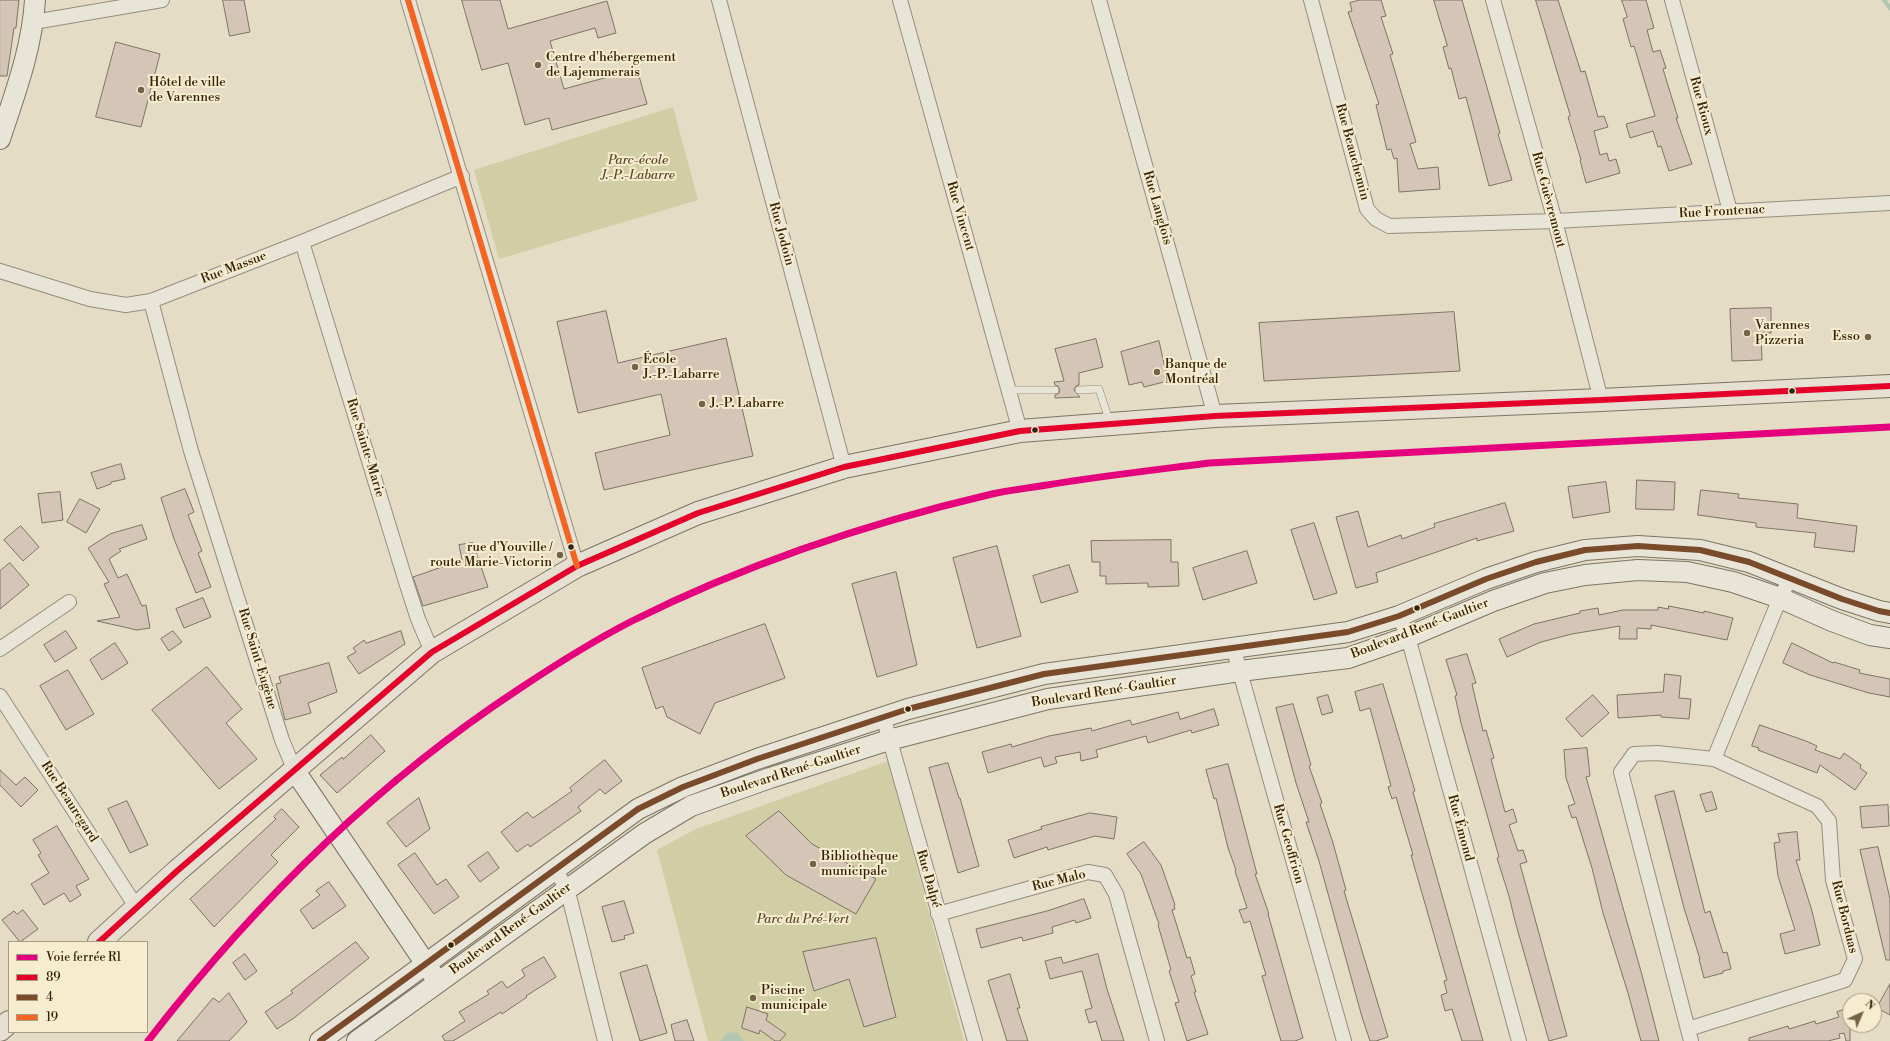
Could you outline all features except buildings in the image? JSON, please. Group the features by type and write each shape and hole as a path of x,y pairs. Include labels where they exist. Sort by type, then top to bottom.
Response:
{"main road":[{"path":"100,941 177,872 432,652 577,566 698,513 844,467 1020,431 1215,416 1890,386"},
{"path":"0,1030 8,1023"}],"street":[{"path":"0,139 27,56 34,22 35,0"},
{"path":"34,22 162,0"},
{"path":"408,0 462,176 577,566"},
{"name":"Rue Jodoin","path":"719,0 844,467"},
{"name":"Rue Vincent","path":"900,0 1020,431"},
{"name":"Rue Langlois","path":"1099,0 1215,416"},
{"name":"Rue Beauchemin","path":"1311,0 1367,209 1376,219 1389,226 1555,221"},
{"name":"Rue Guèvremont","path":"1493,0 1555,221 1601,400"},
{"name":"Rue Rioux","path":"1672,0 1730,211"},
{"name":"Rue Massue","path":"0,272 90,300 126,305 151,301 302,242 462,176"},
{"name":"Rue Frontenac","path":"1555,221 1890,203"},
{"name":"Rue Sainte-Marie","path":"302,242 406,582 418,619 432,652"},
{"name":"Rue Saint-Eugène","path":"151,301 194,459 282,740 295,771 438,982"},
{"name":"Boulevard René-Gaultier","path":"320,1041 638,809 683,787 757,759 883,716 1044,674 1348,632 1399,616 1486,579 1536,562 1585,550 1638,546 1700,550 1749,562 1842,598 1879,611 1890,613"},
{"name":"Boulevard René-Gaultier","path":"357,1041 567,888 644,834 691,806 765,780 889,740 1048,699 1240,671 1348,658 1408,637 1494,601 1545,584 1585,575 1638,570 1686,572 1733,582 1780,598 1832,621 1870,635 1890,638"},
{"path":"1714,759 1790,577"},
{"path":"0,649 69,602"},
{"name":"Rue Émond","path":"1399,616 1408,637 1519,1041"},
{"name":"Rue Geoffrion","path":"1233,647 1344,1041"},
{"name":"Rue Beauregard","path":"0,696 138,908"},
{"name":"Rue Dalpé","path":"883,716 975,1041"},
{"name":"Rue Borduas","path":"1657,753 1714,759 1817,806 1829,821 1833,880 1855,959 1845,980 1689,1035 1621,772 1634,754 1657,753"},
{"path":"683,787 691,806"},
{"path":"554,869 567,888 605,1041"},
{"name":"Rue Malo","path":"938,914 1088,872 1105,875 1116,894 1157,1041"}],"lane":[{"path":"1008,390 1055,390"},
{"path":"1079,390 1099,390 1110,425"}],"green space":[{"name":"Parc-école J.-P.-Labarre","path":"673,107 698,200 499,259 474,170"},
{"name":"Parc du Pré-Vert","path":"888,761 964,1041 708,1041 657,850 696,829"}],"shaded area":[{"path":"732,1032 737,1033 744,1041 720,1041 726,1034"}],"waterway":[{"path":"1884,0 1890,8"}],"rail line":[{"name":"R1","path":"148,1041 230,942 319,849 366,806 415,765 466,726 560,662 632,621 719,581 808,547 899,518 992,494 1088,479 1209,463 1890,427"}],"transit line":[{"name":"19","path":"408,0 577,566"},
{"name":"89","path":"100,941 177,871 432,652 577,566 698,513 844,467 1020,431 1215,416 1890,386"},
{"name":"4","path":"320,1041 638,809 683,787 757,759 908,709 1044,674 1348,632 1399,616 1486,579 1536,562 1585,550 1638,546 1700,550 1749,562 1842,599 1890,613"}],"place":[{"name":"Centre d'hébergement de Lajemmerais","path":"538,65"},
{"name":"Hôtel de ville de Varennes","path":"141,90"},
{"name":"Varennes Pizzeria","path":"1747,333"},
{"name":"Esso","path":"1868,337"},
{"name":"École J.-P.-Labarre","path":"635,367"},
{"name":"Banque de Montréal","path":"1157,372"},
{"name":"J.-P. Labarre","path":"702,404"},
{"name":"rue d'Youville / route Marie-Victorin","path":"560,555"},
{"name":"Bibliothèque municipale","path":"813,864"},
{"name":"Piscine municipale","path":"753,998"}]}
